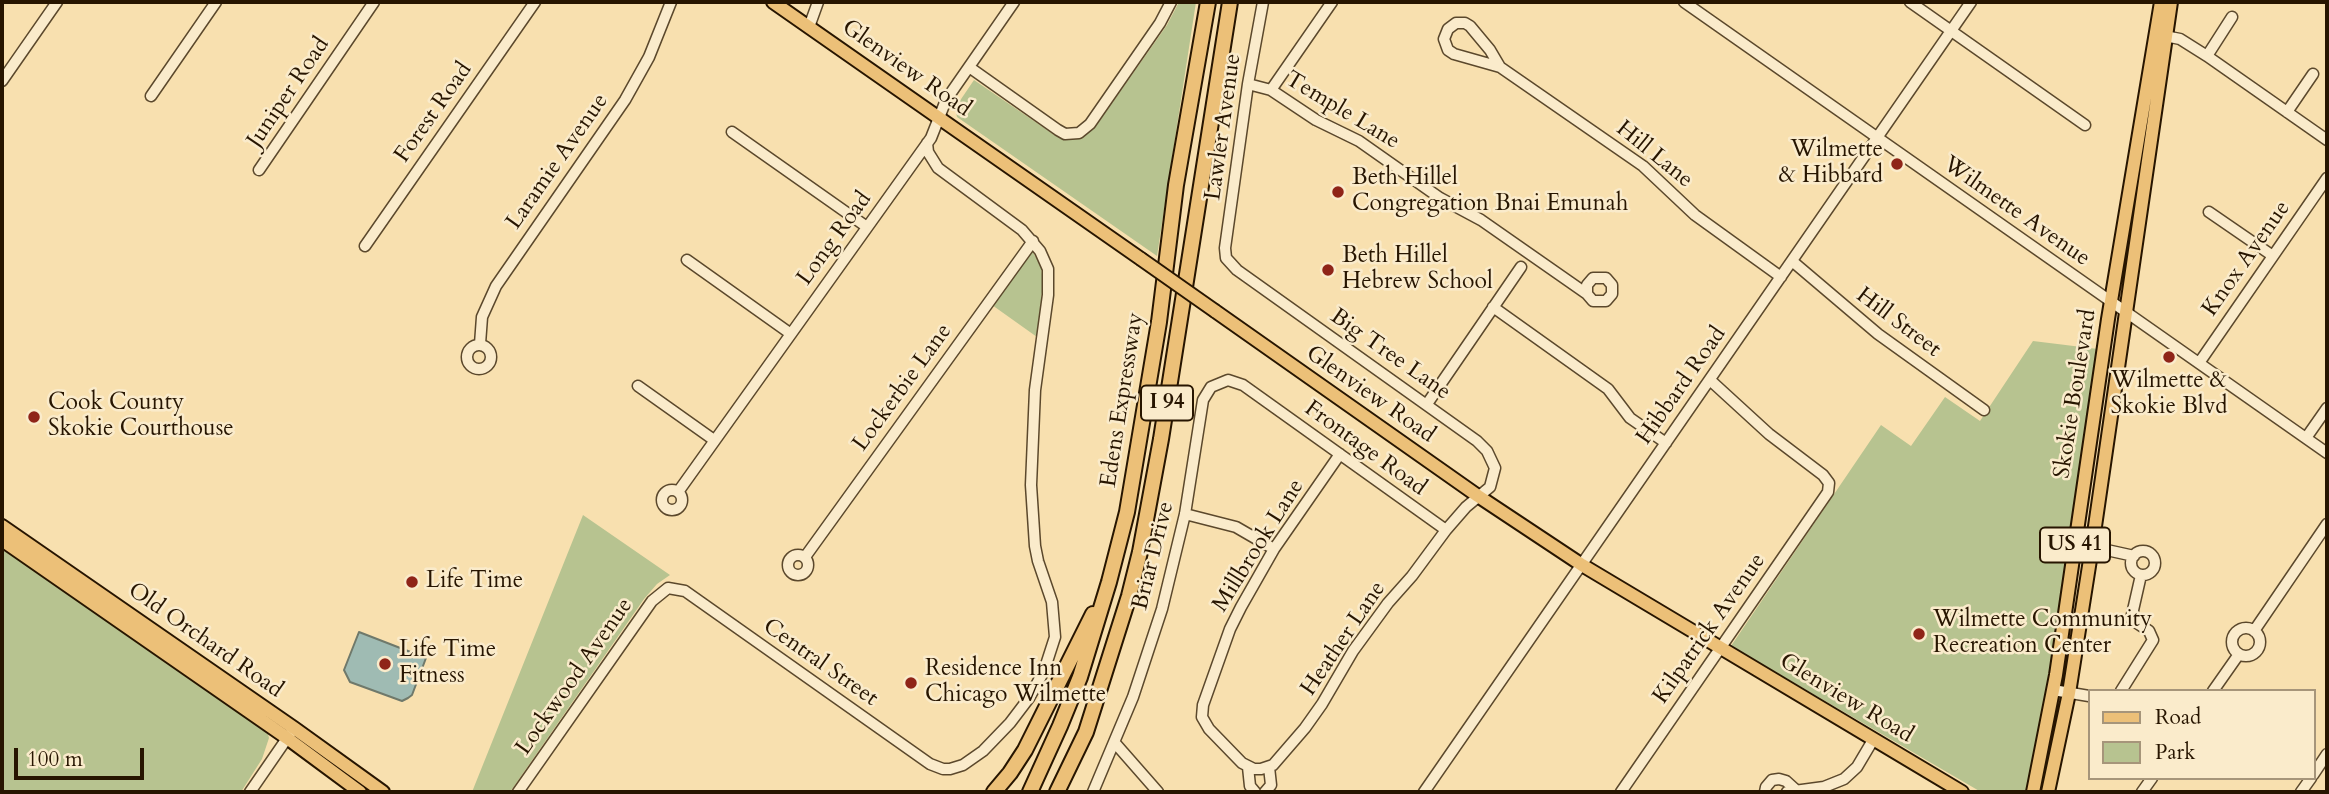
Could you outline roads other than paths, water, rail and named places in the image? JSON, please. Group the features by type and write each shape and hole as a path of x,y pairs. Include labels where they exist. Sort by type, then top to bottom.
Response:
{"highway":[{"name":"Edens Expressway","path":"1030,792 1080,677 1127,512 1208,2"},
{"name":"Edens Expressway","path":"1057,792 1086,732 1129,596 1150,501 1230,2"},
{"path":"994,792 1025,750 1109,582"},
{"path":"1068,792 1086,732"}],"main road":[{"name":"Glenview Road","path":"773,2 1478,496 1582,565 1962,792"},
{"name":"Skokie Boulevard","path":"2049,792 2092,547 2127,312 2161,35 2161,2"},
{"name":"Skokie Boulevard","path":"2033,792 2053,690 2111,301 2161,35 2171,2"},
{"name":"Old Orchard Road","path":"2,526 291,733 360,792"},
{"name":"Old Orchard Road","path":"2,540 383,792"}],"street":[{"path":"2,81 57,2"},
{"path":"151,96 216,2"},
{"name":"Juniper Road","path":"259,170 374,2"},
{"name":"Forest Road","path":"365,246 535,2"},
{"name":"Laramie Avenue","path":"480,344 482,317 496,286 625,100 649,57 671,2"},
{"path":"809,27 818,2"},
{"path":"969,67 1058,131 1072,135 1079,133 1090,124 1160,23 1171,2"},
{"name":"Lawler Avenue","path":"1226,258 1225,248 1248,84 1264,2"},
{"path":"1271,90 1332,2"},
{"name":"Wilmette Avenue","path":"1684,2 2327,453"},
{"path":"1910,2 2085,125"},
{"name":"Hibbard Road","path":"1424,792 1971,2"},
{"name":"Long Road","path":"678,492 928,143 946,100 1008,4"},
{"path":"2207,56 2232,17"},
{"name":"Hill Lane","path":"1500,67 1470,26 1456,23 1447,29 1444,39 1448,50 1500,67 1643,166 1695,215 1781,277"},
{"path":"2161,35 2180,39 2207,56 2327,140"},
{"path":"2287,112 2313,74"},
{"name":"Temple Lane","path":"1248,84 1271,90 1307,115 1359,141 1440,198 1481,220 1587,294"},
{"path":"732,132 867,227"},
{"path":"928,143 932,160 945,175 1011,221 1033,242"},
{"name":"Knox Avenue","path":"2199,363 2327,178"},
{"path":"2210,212 2273,256"},
{"name":"Lockerbie Lane","path":"805,557 1033,242"},
{"name":"Central Street","path":"668,588 685,591 930,764 950,769 963,765 983,751 1020,712 1044,671 1055,637 1053,609 1038,561 1032,526 1031,455 1034,398 1049,285 1046,261 1033,242"},
{"name":"Big Tree Lane","path":"1226,258 1237,270 1477,441 1493,460 1494,476 1490,487 1478,496"},
{"path":"687,260 791,334"},
{"name":"Hill Street","path":"1792,261 1878,334 1984,410"},
{"path":"1427,404 1521,267"},
{"path":"1493,307 1608,389 1630,418 1666,443"},
{"name":"Kilpatrick Avenue","path":"1621,792 1826,497 1829,487 1823,475 1769,434 1710,380"},
{"name":"Frontage Road","path":"1222,381 1234,381 1243,385 1446,530"},
{"name":"Briar Drive","path":"1115,743 1162,609 1185,514 1203,400 1211,387 1222,381"},
{"path":"638,386 714,440"},
{"path":"2306,438 2327,408"},
{"name":"Millbrook Lane","path":"1248,767 1209,729 1204,723 1202,712 1230,629 1274,549 1340,454"},
{"path":"1446,530 1478,496"},
{"path":"1185,514 1236,527 1274,549"},
{"path":"2254,631 2327,524"},
{"name":"Heather Lane","path":"1265,768 1280,759 1305,729 1370,628 1446,530"},
{"path":"2075,543 2134,556 2144,551 2155,561 2152,572 2141,575"},
{"path":"2134,556 2132,568 2141,575"},
{"path":"2122,689 2153,640 2149,631 2131,619 2141,575"},
{"name":"Lockwood Avenue","path":"518,792 652,601 668,588"},
{"path":"2246,628 2254,631 2259,637 2258,650 2247,656 2239,654 2233,648 2234,635 2246,628"},
{"path":"2214,689 2239,654"},
{"path":"2053,690 2088,696"},
{"path":"250,792 291,733"},
{"path":"1765,792 1772,780 1786,781 1792,792 1824,787 1844,779 1857,767 1873,740"},
{"path":"1093,792 1115,743 1158,792"},
{"path":"1255,792 1250,786 1248,767 1265,768 1271,785 1265,792"}],"water":[{"name":"Life Time Fitness","path":"359,632 426,658 412,695 402,701 350,682 344,670"}],"place":[{"name":"Wilmette & Hibbard","path":"1897,164"},
{"name":"Beth Hillel Congregation Bnai Emunah","path":"1338,192"},
{"name":"Beth Hillel Hebrew School","path":"1328,270"},
{"name":"Wilmette & Skokie Blvd","path":"2169,357"},
{"name":"Cook County Skokie Courthouse","path":"34,417"},
{"name":"Life Time","path":"412,582"},
{"name":"Wilmette Community Recreation Center","path":"1919,634"},
{"name":"Life Time Fitness","path":"385,664"},
{"name":"Residence Inn Chicago Wilmette","path":"911,683"}]}
